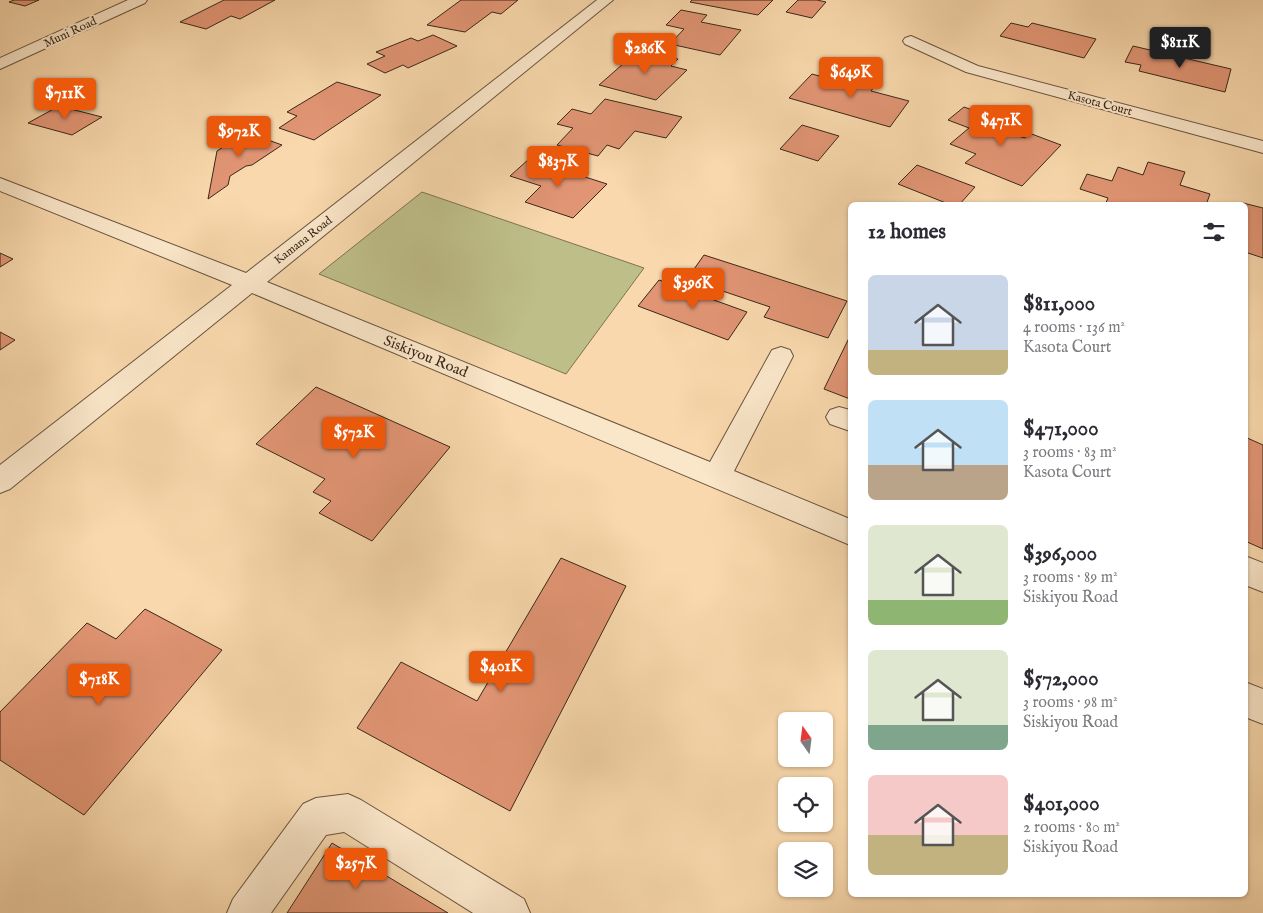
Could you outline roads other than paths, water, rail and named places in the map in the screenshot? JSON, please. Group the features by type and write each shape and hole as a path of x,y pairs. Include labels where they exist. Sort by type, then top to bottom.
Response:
{"street":[{"name":"Muni Road","path":"0,64 140,0"},
{"name":"Kamana Road","path":"0,481 606,0"},
{"name":"Kasota Court","path":"911,41 972,69 1263,147"},
{"name":"Siskiyou Road","path":"0,184 249,283 848,531"},
{"path":"717,476 781,356"},
{"path":"1248,571 1263,578"},
{"path":"1248,700 1263,707"},
{"path":"247,913 316,817 348,813 510,913"}]}
